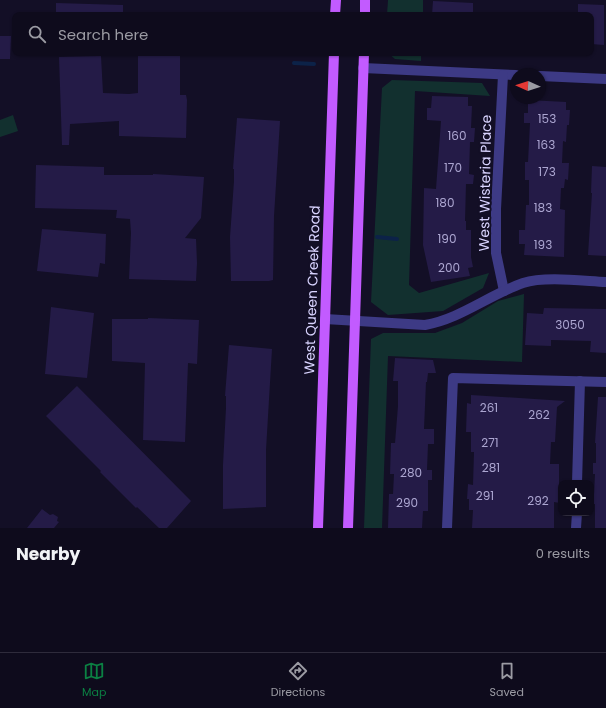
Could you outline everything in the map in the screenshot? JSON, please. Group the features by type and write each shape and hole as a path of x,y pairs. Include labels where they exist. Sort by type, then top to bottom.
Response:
{"main road":[{"path":"335,12 336,0"},
{"path":"365,0 365,12"},
{"name":"West Queen Creek Road","path":"318,528 334,56"},
{"path":"348,528 364,56"}],"street":[{"path":"363,68 510,75"},
{"name":"West Wisteria Place","path":"503,75 496,216 496,253 504,291"},
{"path":"546,76 606,79"},
{"path":"325,319 425,325 438,323 453,317 504,291 525,283 545,280 606,282"},
{"path":"447,528 452,378 606,382"},
{"path":"578,480 580,381"},
{"path":"576,528 577,516"}],"green space":[{"path":"388,0 423,0 423,12 387,12"},
{"path":"392,56 421,56 421,61 395,59"},
{"path":"392,80 482,83 490,96 415,91 409,285 419,293 489,273 483,288 443,311 388,315 371,302 382,88"},
{"path":"13,115 18,131 0,137 0,120"},
{"path":"524,294 522,362 388,356 382,528 364,528 371,339 383,333 435,333 462,323 498,301"}],"building":[{"path":"433,1 473,3 473,12 432,12"},
{"path":"56,3 123,5 123,12 56,12"},
{"path":"578,4 604,5 604,45 594,44 594,12 578,12"},
{"path":"0,36 11,36 10,59 0,59"},
{"path":"101,56 103,93 138,93 138,56 180,56 180,95 186,95 187,100 186,138 119,136 119,121 70,124 69,145 62,145 59,57"},
{"path":"432,96 468,97 468,106 472,106 471,128 475,128 474,142 470,142 469,174 474,175 473,184 466,184 465,221 466,230 471,230 471,257 473,267 468,268 470,276 431,282 423,245 424,188 436,189 441,121 427,120 427,108 431,108"},
{"path":"546,101 566,102 566,110 570,110 566,142 563,141 562,163 569,163 568,180 565,179 564,188 561,188 560,209 565,210 564,257 524,255 525,244 519,244 519,230 525,230 526,205 529,205 529,180 525,180 525,162 528,162 530,123 524,123 524,113 528,113 528,104 546,104"},
{"path":"237,118 280,121 274,216 273,280 269,281 231,281 230,237"},
{"path":"36,165 104,167 104,175 153,174 204,177 201,218 185,238 196,239 196,281 129,279 131,233 130,219 116,218 117,210 35,208"},
{"path":"592,166 606,167 606,256 588,255 592,193"},
{"path":"42,229 106,234 105,264 100,263 98,277 37,271"},
{"path":"51,307 94,313 87,378 45,374"},
{"path":"544,308 606,309 606,353 590,352 591,341 551,340 551,346 525,345 527,313 543,314"},
{"path":"148,318 199,320 197,364 188,363 185,442 143,440 145,363 112,361 112,319"},
{"path":"229,345 272,349 266,450 266,507 223,509 223,465 226,408 225,396"},
{"path":"395,358 433,360 436,373 428,373 426,382 424,429 434,429 434,444 428,444 427,470 432,470 432,480 428,480 428,511 423,511 422,528 388,528 389,494 393,494 394,474 390,474 391,443 395,443 398,406 398,381 393,381"},
{"path":"77,386 191,501 167,528 159,528 137,507 136,508 46,416"},
{"path":"471,395 565,401 557,407 555,442 551,442 550,464 559,464 558,503 554,502 554,528 472,528 473,510 469,510 469,499 467,499 468,484 473,485 474,452 471,452 471,432 466,432 467,403 471,404"},
{"path":"598,397 606,397 606,528 595,528 595,474 593,474 593,463 596,463 595,443"},
{"path":"42,509 50,515 53,514 58,517 57,521 59,522 54,528 27,528"}],"waterway":[{"path":"294,63 314,64"},
{"path":"377,237 397,239"}]}
